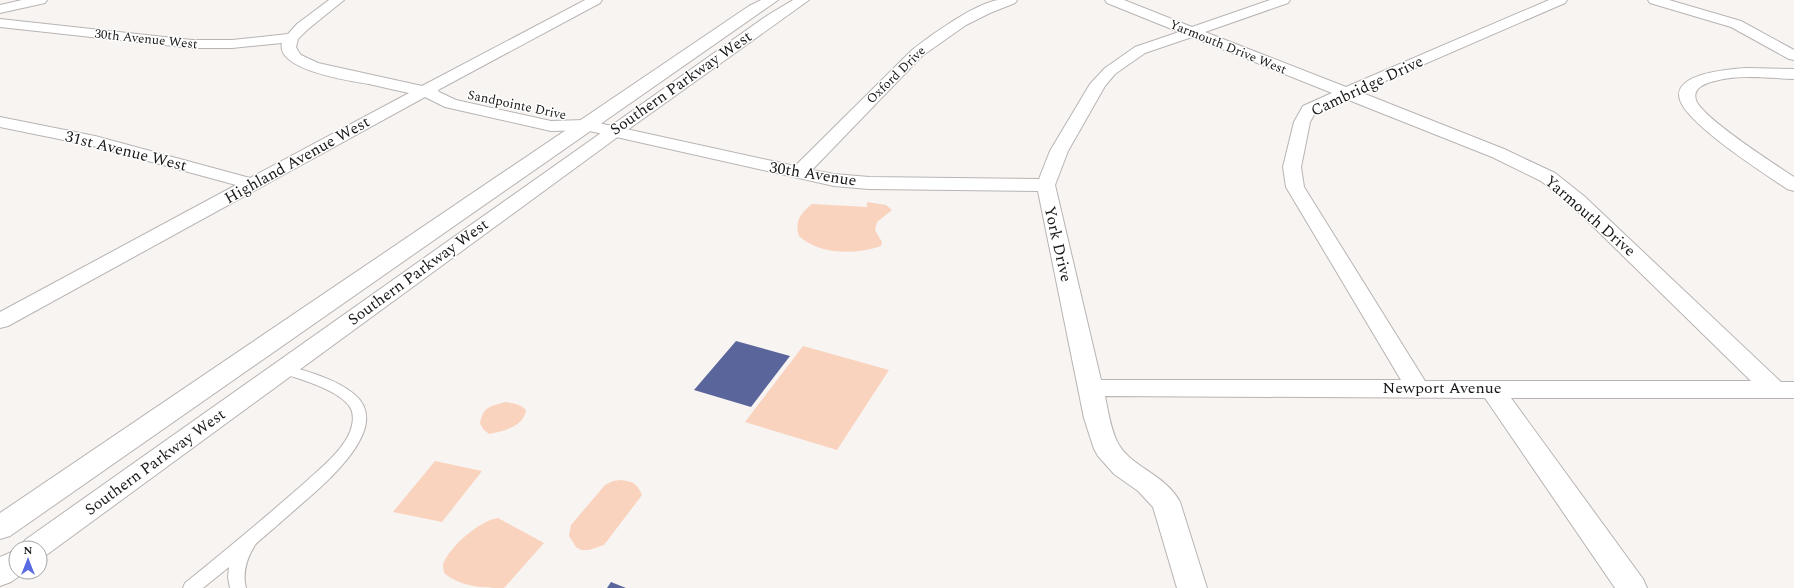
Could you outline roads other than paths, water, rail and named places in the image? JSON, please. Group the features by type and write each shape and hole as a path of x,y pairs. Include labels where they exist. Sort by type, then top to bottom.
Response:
{"street":[{"path":"0,9 40,0"},
{"path":"292,38 299,30 337,0"},
{"name":"Highland Avenue West","path":"0,321 595,0"},
{"name":"Southern Parkway West","path":"0,528 585,125 771,0"},
{"name":"Southern Parkway West","path":"46,540 613,132 773,18 802,0"},
{"name":"Oxford Drive","path":"798,173 917,53 937,37 973,15 1010,0"},
{"name":"Yarmouth Drive West","path":"1112,0 1345,93"},
{"name":"York Drive","path":"1192,588 1166,502 1148,484 1124,467 1107,449 1097,418 1049,208 1046,185 1059,151 1098,84 1110,71 1140,50 1283,0"},
{"name":"Cambridge Drive","path":"1418,389 1295,187 1292,176 1292,167 1302,122 1305,114 1309,110 1560,0"},
{"path":"1655,0 1736,24 1794,56"},
{"name":"30th Avenue West","path":"0,23 192,44 232,44 292,38"},
{"name":"Sandpointe Drive","path":"292,38 289,45 290,52 296,59 310,65 424,91 452,104 551,126 585,125"},
{"path":"1794,74 1736,74 1714,76 1700,80 1691,87 1687,94 1688,102 1694,112 1722,134 1794,185"},
{"name":"Yarmouth Drive","path":"1345,93 1498,153 1548,177 1577,200 1784,390"},
{"name":"31st Avenue West","path":"0,122 95,141 252,184"},
{"name":"30th Avenue","path":"585,125 834,180 869,183 1046,185"},
{"name":"Newport Avenue","path":"1091,388 1784,390"},
{"path":"1491,388 1632,588"}],"lane":[{"path":"191,588 259,533 339,460 356,435 359,424 359,413 356,402 349,395 339,389 284,368"},
{"path":"238,588 235,579 237,564 242,553 259,533"}]}
